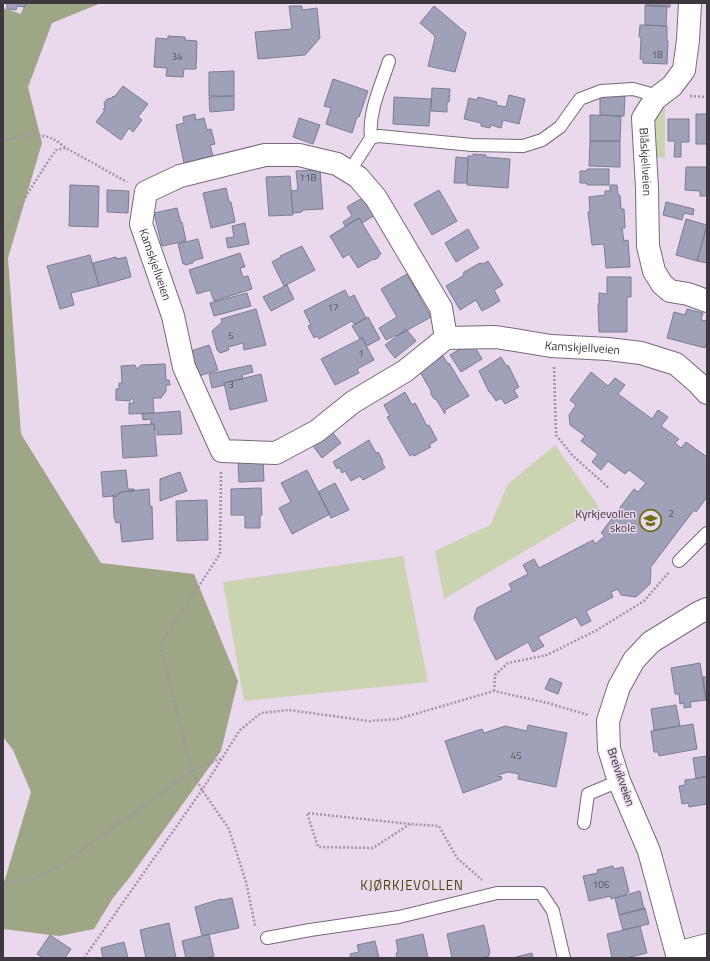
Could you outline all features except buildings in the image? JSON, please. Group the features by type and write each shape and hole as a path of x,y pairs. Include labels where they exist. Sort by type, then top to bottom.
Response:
{"street":[{"name":"Blåskjellveien","path":"690,3 688,40 684,70 672,86 655,99 643,118 647,188 648,246 654,271 662,284 670,291 688,294 707,301"},
{"path":"146,192 180,176 265,155 299,155 337,164 358,177 376,198 396,229 441,308 446,338 405,371 353,402 318,431 276,453 222,451"},
{"name":"Kamskjellveien","path":"146,192 141,224 173,316 184,367 222,451"},
{"name":"Kamskjellveien","path":"446,338 496,337 551,346 608,348 641,353 676,364 707,393"},
{"name":"Breivikveien","path":"677,956 649,851 619,780 609,749 608,721 619,687 634,660 650,642 707,609"},
{"path":"677,956 707,945"}],"lane":[{"path":"372,138 370,129 373,112 389,61"},
{"path":"349,172 372,138 380,136 472,144 523,146 542,140 560,127 580,99 601,91 633,89 658,96"},
{"path":"679,560 707,533"},
{"path":"584,823 588,794 619,780"},
{"path":"267,938 399,917 497,893 541,893 553,911 564,958"}],"path":[{"path":"3,141 42,135 53,139 66,148 146,192"},
{"path":"3,240 42,170 56,150 66,148"},
{"path":"551,346 554,368 556,435 572,456 610,488"},
{"path":"222,451 220,554 160,645 192,771 202,790 229,829 246,882 255,925 267,938"},
{"path":"494,691 494,675 508,663 547,655 597,630 644,601 679,560"},
{"path":"84,958 202,790 240,730 261,713 289,710 369,721 398,719 494,691 548,703 608,721"},
{"path":"3,882 32,878 64,864 192,771 223,757"},
{"path":"410,824 372,848 318,847 307,813 439,826 457,858 497,893"}],"green space":[{"path":"25,3 101,3 52,23 28,87 42,143 8,258 21,434 101,563 194,574 238,681 221,751 130,877 113,898 94,929 59,936 3,929 3,886 31,792 13,750 3,737 3,8 21,14"},
{"path":"665,103 665,158 646,156 648,125"},
{"path":"555,445 599,507 444,599 435,551 490,525 508,484"},
{"path":"403,556 428,682 244,701 223,582"}],"place":[{"name":"Kyrkjevollen skole","path":"651,521"}],"district":[{"name":"KJØRKJEVOLLEN","path":"412,885"}]}
